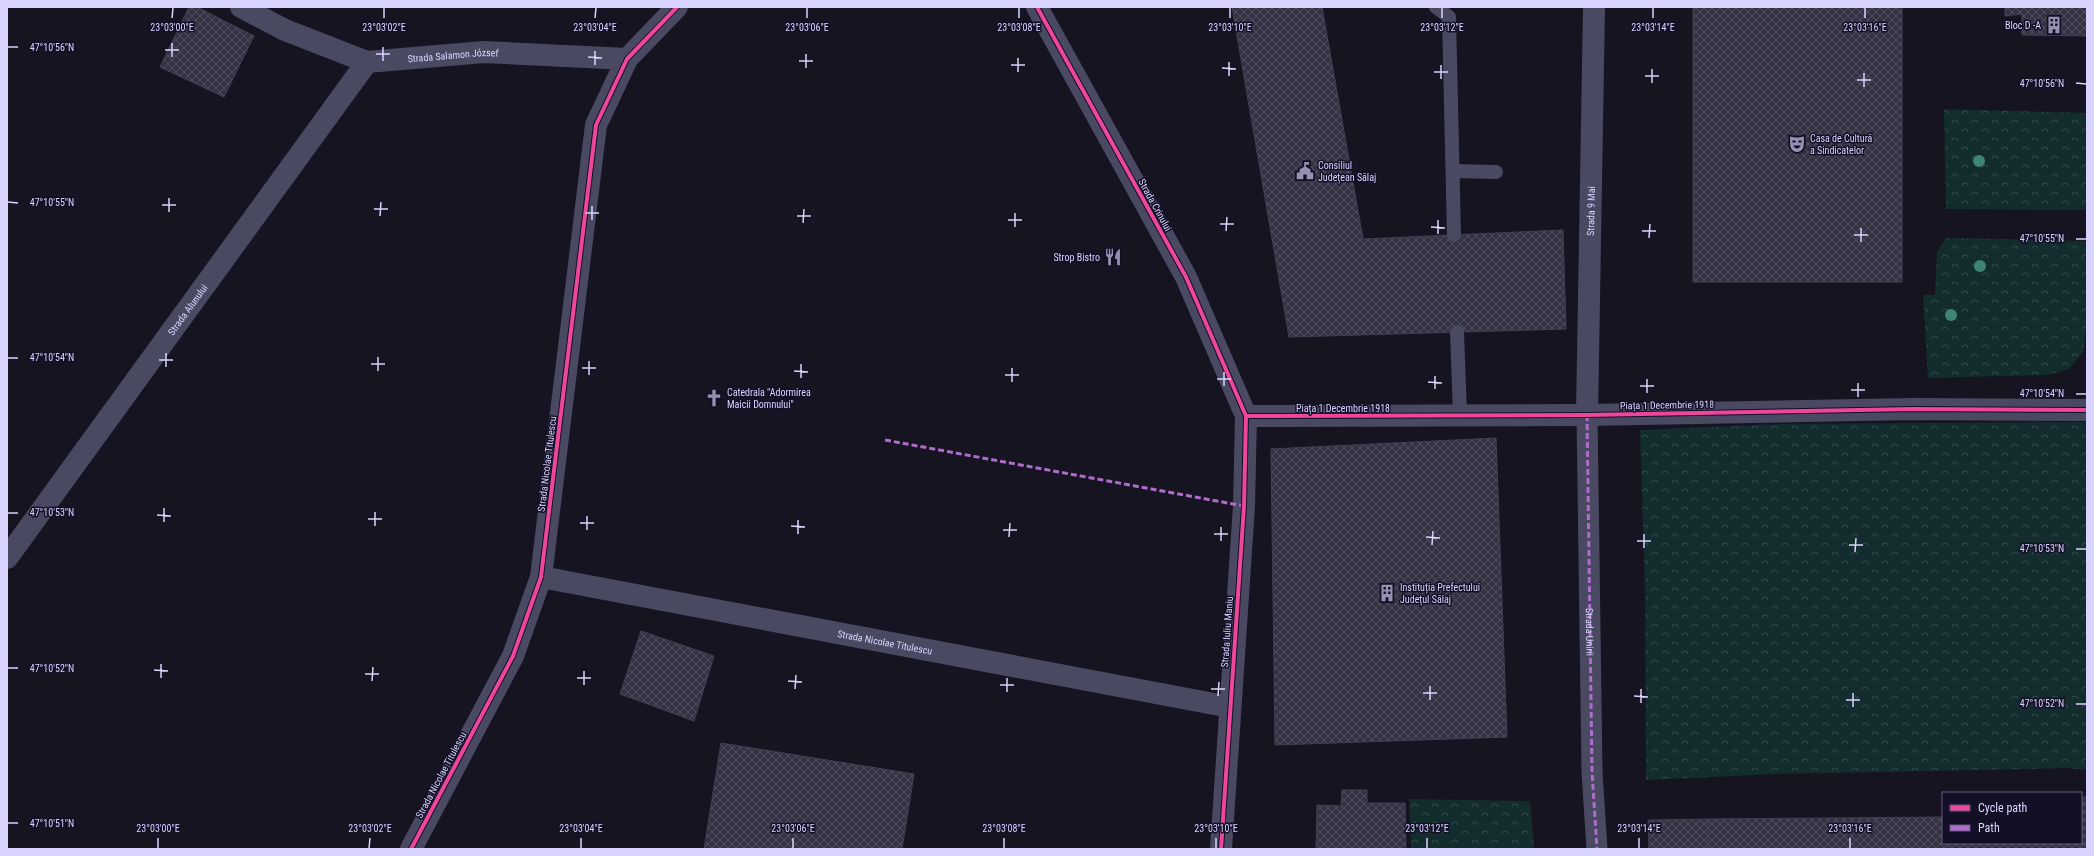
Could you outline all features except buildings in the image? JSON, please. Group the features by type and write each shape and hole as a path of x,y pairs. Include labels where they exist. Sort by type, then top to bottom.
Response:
{"street":[{"name":"Strada Salamon József","path":"241,7 285,30 367,62 484,52 627,59"},
{"name":"Strada Nicolae Titulescu","path":"411,849 513,656 541,577 596,125 627,59 677,7"},
{"name":"Strada Crinului","path":"1037,7 1186,277 1246,416"},
{"name":"Strada 9 Mai","path":"1586,415 1594,7"},
{"name":"Strada Alunului","path":"7,558 367,62"},
{"name":"Piața 1 Decembrie 1918","path":"1246,416 1586,415 1913,409 2087,410"},
{"name":"Strada Unirii","path":"1586,415 1592,772 1598,849"},
{"name":"Strada Iuliu Maniu","path":"1221,849 1244,506 1246,416"},
{"name":"Strada Nicolae Titulescu","path":"541,577 1230,707"}],"lane":[{"path":"1436,7 1449,17 1454,235"},
{"path":"1453,171 1496,172"},
{"path":"1457,332 1460,415"}],"green space":[{"path":"1944,109 2087,113 2087,210 1946,209"},
{"path":"1946,238 2087,241 2087,325 2083,352 2069,369 2048,375 1928,378 1923,295 1935,295 1937,252"},
{"path":"2087,422 2087,770 2069,768 1778,774 1646,780 1645,586 1640,430 1782,424"},
{"path":"1409,799 1530,801 1534,849 1411,849"}],"marked path":[{"path":"1587,415 1592,772 1597,849"},
{"path":"885,440 1244,506"}],"cycle path":[{"path":"411,849 513,656 541,577 596,125 627,59 677,7"},
{"path":"1037,7 1186,277 1246,416 1244,506 1221,849"},
{"path":"1246,416 1587,415 1913,409 2087,410"}],"place":[{"name":"Bloc D -A","path":"2054,25"},
{"name":"Casa de Cultură a Sindicatelor","path":"1797,144"},
{"name":"Consiliul Județean Sălaj","path":"1305,171"},
{"name":"Strop Bistro","path":"1113,257"},
{"name":"Catedrala \"Adormirea Maicii Domnului\"","path":"714,398"},
{"name":"Instituția Prefectului Județul Sălaj","path":"1387,593"}]}
